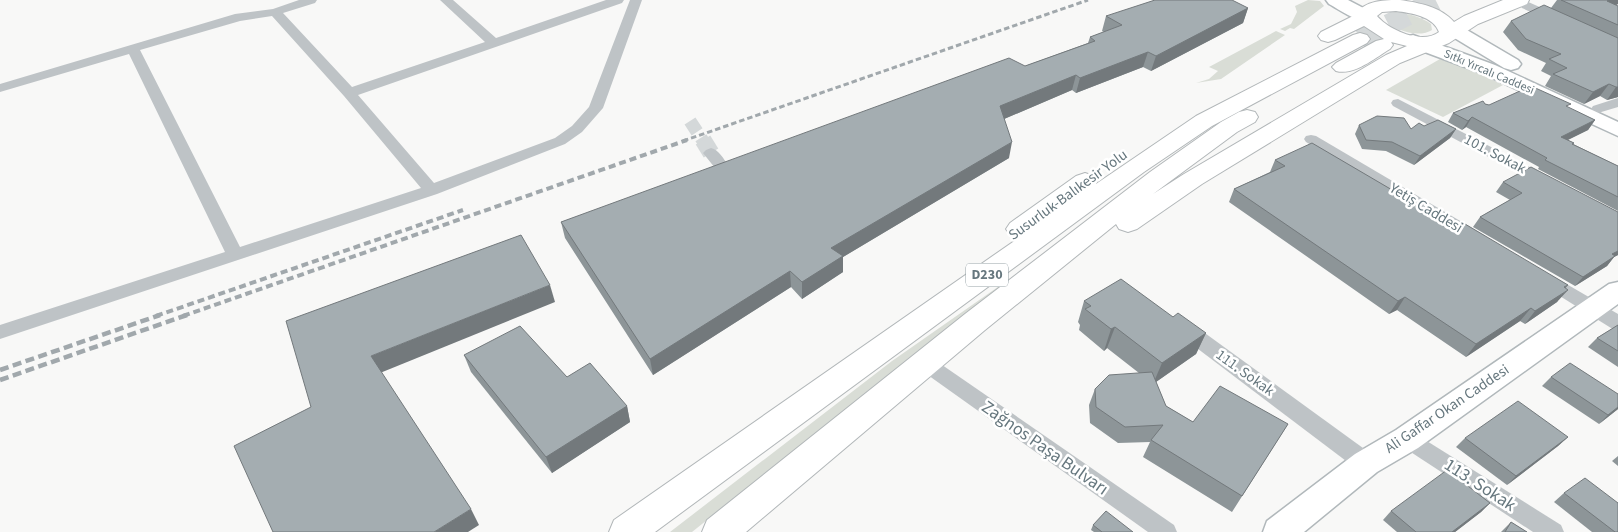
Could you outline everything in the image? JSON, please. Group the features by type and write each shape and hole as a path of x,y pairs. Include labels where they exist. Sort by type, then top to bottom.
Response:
{"highway":[{"path":"1456,8 1476,0"},
{"path":"925,363 1193,178 1393,59 1471,20 1523,3"},
{"path":"1385,14 1433,15 1438,36 1388,34 1377,29 1385,14"},
{"name":"D230","path":"720,532 925,363 1159,177 1385,14"},
{"name":"Susurluk-Balıkesir Yolu","path":"627,532 795,410 947,304 1135,167 1204,121 1385,14"}],"main road":[{"path":"1335,0 1385,14"},
{"name":"Sıtkı Yırcalı Caddesi","path":"1438,36 1504,61 1618,118"},
{"name":"Sıtkı Yırcalı Caddesi","path":"1438,36 1488,69 1618,130"},
{"name":"Ali Gaffar Okan Caddesi","path":"1279,532 1366,463 1407,438 1618,291"}],"street":[{"path":"0,88 239,17 275,12 311,0"},
{"path":"446,0 493,42"},
{"path":"349,93 618,0"},
{"path":"0,332 431,190 560,142 577,129 596,108 636,0"},
{"path":"1523,3 1568,25"},
{"path":"275,12 349,93 431,190"},
{"path":"133,49 235,254"},
{"path":"1598,109 1618,102"},
{"name":"101. Sokak","path":"1398,103 1556,187"},
{"name":"Yetiş Caddesi","path":"1311,139 1491,246"},
{"path":"1534,272 1618,323"},
{"name":"111. Sokak","path":"1170,319 1366,463"},
{"name":"Zağnos Paşa Bulvarı","path":"925,363 1166,532"},
{"name":"113. Sokak","path":"1407,438 1554,532"}],"shaded area":[{"path":"1308,0 1320,1 1324,6 1294,29 1290,28 1285,31 1280,29 1291,24 1297,12 1295,6"},
{"path":"1394,14 1418,17 1431,24 1432,30 1414,33 1401,30 1391,24 1388,19"},
{"path":"1276,31 1285,35 1221,79 1196,83 1209,79 1218,71 1209,67"},
{"path":"1440,59 1456,62 1503,85 1443,117 1386,90"},
{"path":"1015,275 1004,287 855,402 692,532 670,532 892,361"}],"building":[{"path":"1155,0 1232,0 1248,8 1156,56 1148,52 1080,78 1076,75 1000,106 1012,142 831,248 843,256 802,282 790,271 650,359 561,222 1009,58 1025,66 1095,41 1090,37 1122,25 1106,16"},
{"path":"1561,0 1609,0 1607,1 1618,6 1618,25"},
{"path":"1544,5 1618,38 1618,87 1609,84 1593,92 1553,74 1567,68 1549,59 1561,54 1526,39 1511,21"},
{"path":"1531,86 1571,104 1566,106 1595,120 1561,137 1618,166 1618,197 1545,160 1547,158 1472,117 1468,121 1453,113 1483,101 1489,105"},
{"path":"1377,116 1404,118 1411,129 1419,123 1424,126 1438,120 1456,129 1420,156 1392,142 1366,140 1359,125"},
{"path":"1312,143 1457,228 1465,224 1568,285 1564,287 1568,290 1535,311 1531,308 1476,344 1405,297 1398,301 1234,189 1285,166 1275,160"},
{"path":"1531,167 1618,212 1618,251 1612,254 1615,256 1583,277 1480,217 1522,193 1503,182"},
{"path":"521,235 550,285 371,356 471,509 434,532 273,532 234,446 311,407 286,321"},
{"path":"1121,279 1173,317 1178,313 1206,333 1162,363 1115,327 1111,329 1085,309 1091,306 1084,301"},
{"path":"1618,325 1618,351 1597,338"},
{"path":"520,326 567,377 590,363 627,406 546,457 464,355"},
{"path":"1570,363 1618,394 1618,407 1608,415 1551,377"},
{"path":"1152,372 1166,406 1193,422 1220,386 1288,424 1242,496 1151,440 1163,425 1125,427 1096,407 1095,389 1109,375"},
{"path":"1518,401 1568,437 1516,476 1465,438"},
{"path":"1447,470 1490,503 1452,532 1416,532 1391,511"},
{"path":"1585,478 1618,503 1618,532 1615,532 1564,493"},
{"path":"1106,511 1133,532 1102,532 1093,525"},
{"path":"1511,522 1527,532 1505,532"}],"tunnel":[{"path":"1360,39 1437,0"},
{"path":"690,121 703,141"},
{"path":"703,140 711,153"}],"railway":[{"path":"683,141 1088,0"},
{"path":"183,316 687,140"},
{"path":"156,316 463,210"},
{"path":"0,370 160,315"},
{"path":"0,380 187,315"}]}
